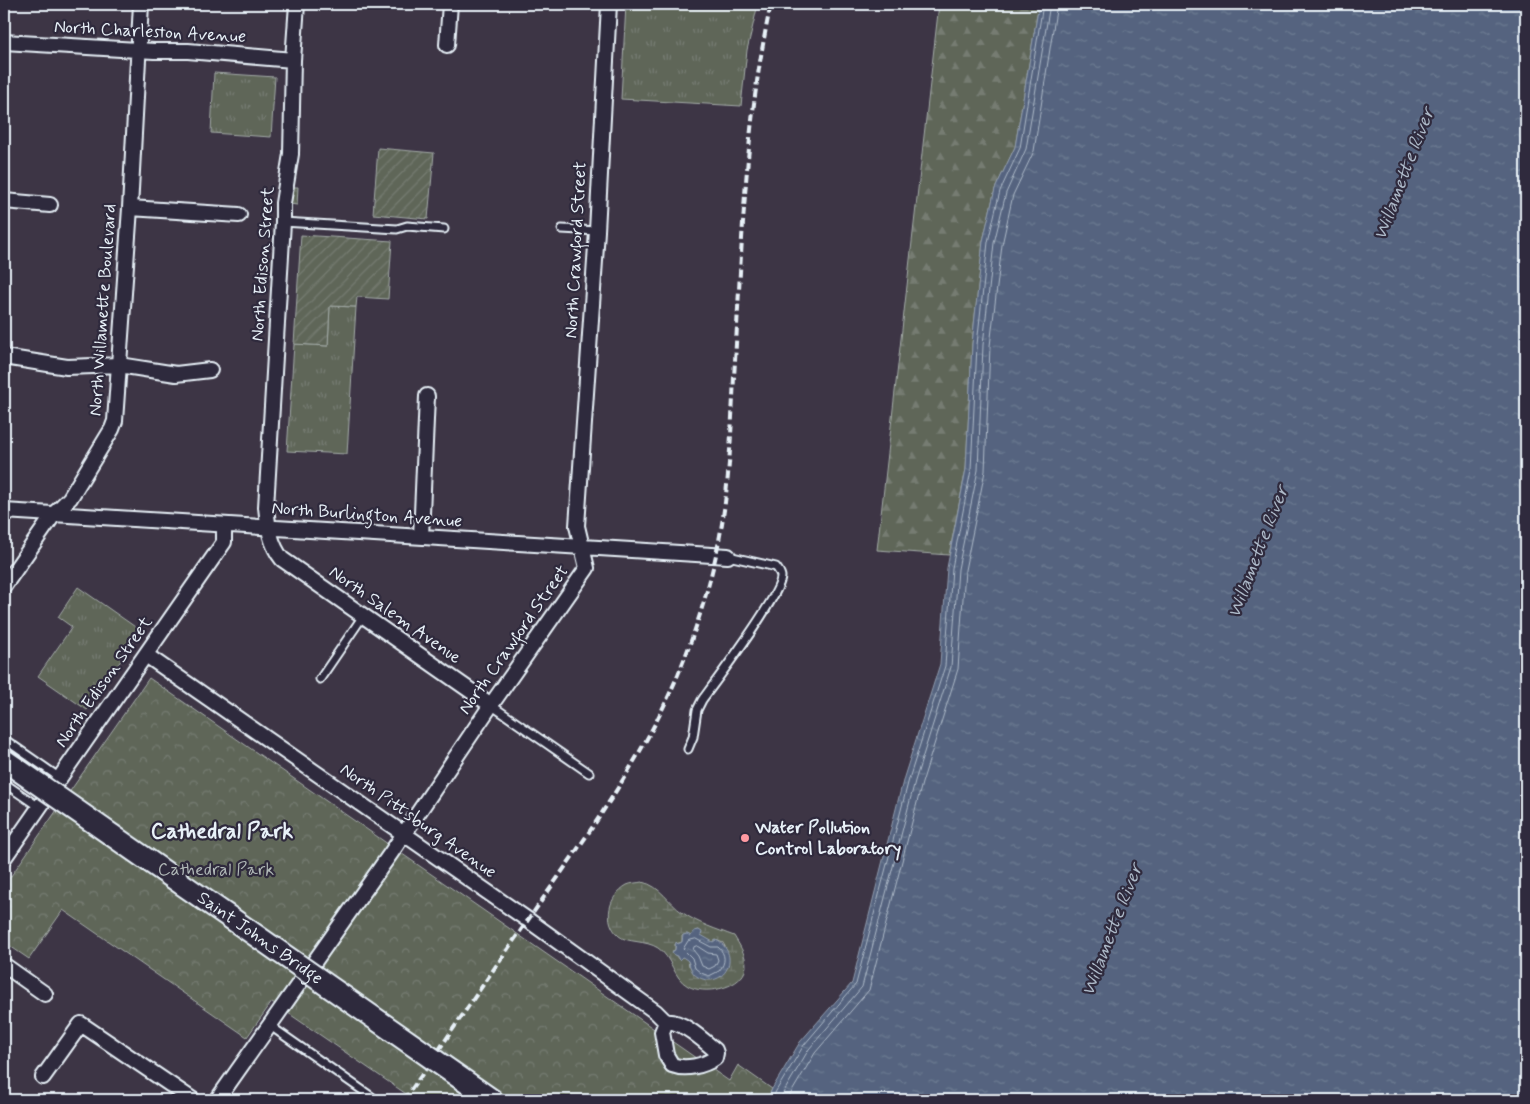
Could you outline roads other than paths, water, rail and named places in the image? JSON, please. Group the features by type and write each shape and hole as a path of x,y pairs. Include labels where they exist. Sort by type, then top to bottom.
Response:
{"main road":[{"name":"Saint Johns Bridge","path":"4,760 492,1100"}],"street":[{"name":"North Willamette Boulevard","path":"4,586 54,514 70,498 113,426 130,208 141,4"},
{"name":"North Edison Street","path":"268,527 266,507 283,203 291,154 293,60 297,4"},
{"path":"447,45 450,4"},
{"name":"North Crawford Street","path":"217,1100 391,853 587,568 577,526 597,231 609,4"},
{"name":"North Charleston Avenue","path":"4,42 293,60"},
{"path":"4,201 50,205"},
{"path":"130,208 238,214"},
{"path":"4,356 67,367 119,365 176,374 210,370"},
{"path":"421,537 427,396"},
{"name":"North Burlington Avenue","path":"4,511 728,556"},
{"name":"North Edison Street","path":"4,858 224,542 224,525"},
{"name":"North Salem Avenue","path":"268,527 276,552 282,560 491,705"},
{"name":"North Pittsburg Avenue","path":"146,655 648,1006 666,1022"},
{"path":"4,965 45,994"},
{"path":"43,1077 81,1024 193,1100"}],"lane":[{"path":"283,222 396,229 407,226 444,229"},
{"path":"562,229 597,231"},
{"path":"688,748 694,737 697,710 702,700 758,621 778,588 781,578 776,567 728,556"},
{"path":"320,679 363,616"},
{"name":"North Salem Avenue","path":"491,705 590,772"},
{"path":"4,740 60,778"},
{"path":"4,783 39,807"},
{"path":"269,1025 372,1097"}],"water":[{"name":"Willamette River","path":"1039,4 1526,4 1526,1100 767,1100 800,1042 852,983 904,777 940,664 947,568 966,469 972,344 983,241 995,189 1015,147"},
{"path":"699,930 702,932 701,935 713,942 716,940 724,946 728,954 729,962 727,969 716,979 707,980 698,977 693,972 688,961 682,957 679,960 672,952 675,950 676,942 678,944 682,942 683,935 691,936 694,931"}],"railway":[{"path":"404,1100 615,793 656,722 677,676 695,629 716,555 727,489 745,190 755,96 771,4"}],"place":[{"name":"Water Pollution Control Laboratory","path":"745,838"}],"district":[{"name":"Cathedral Park","path":"222,832"}]}
